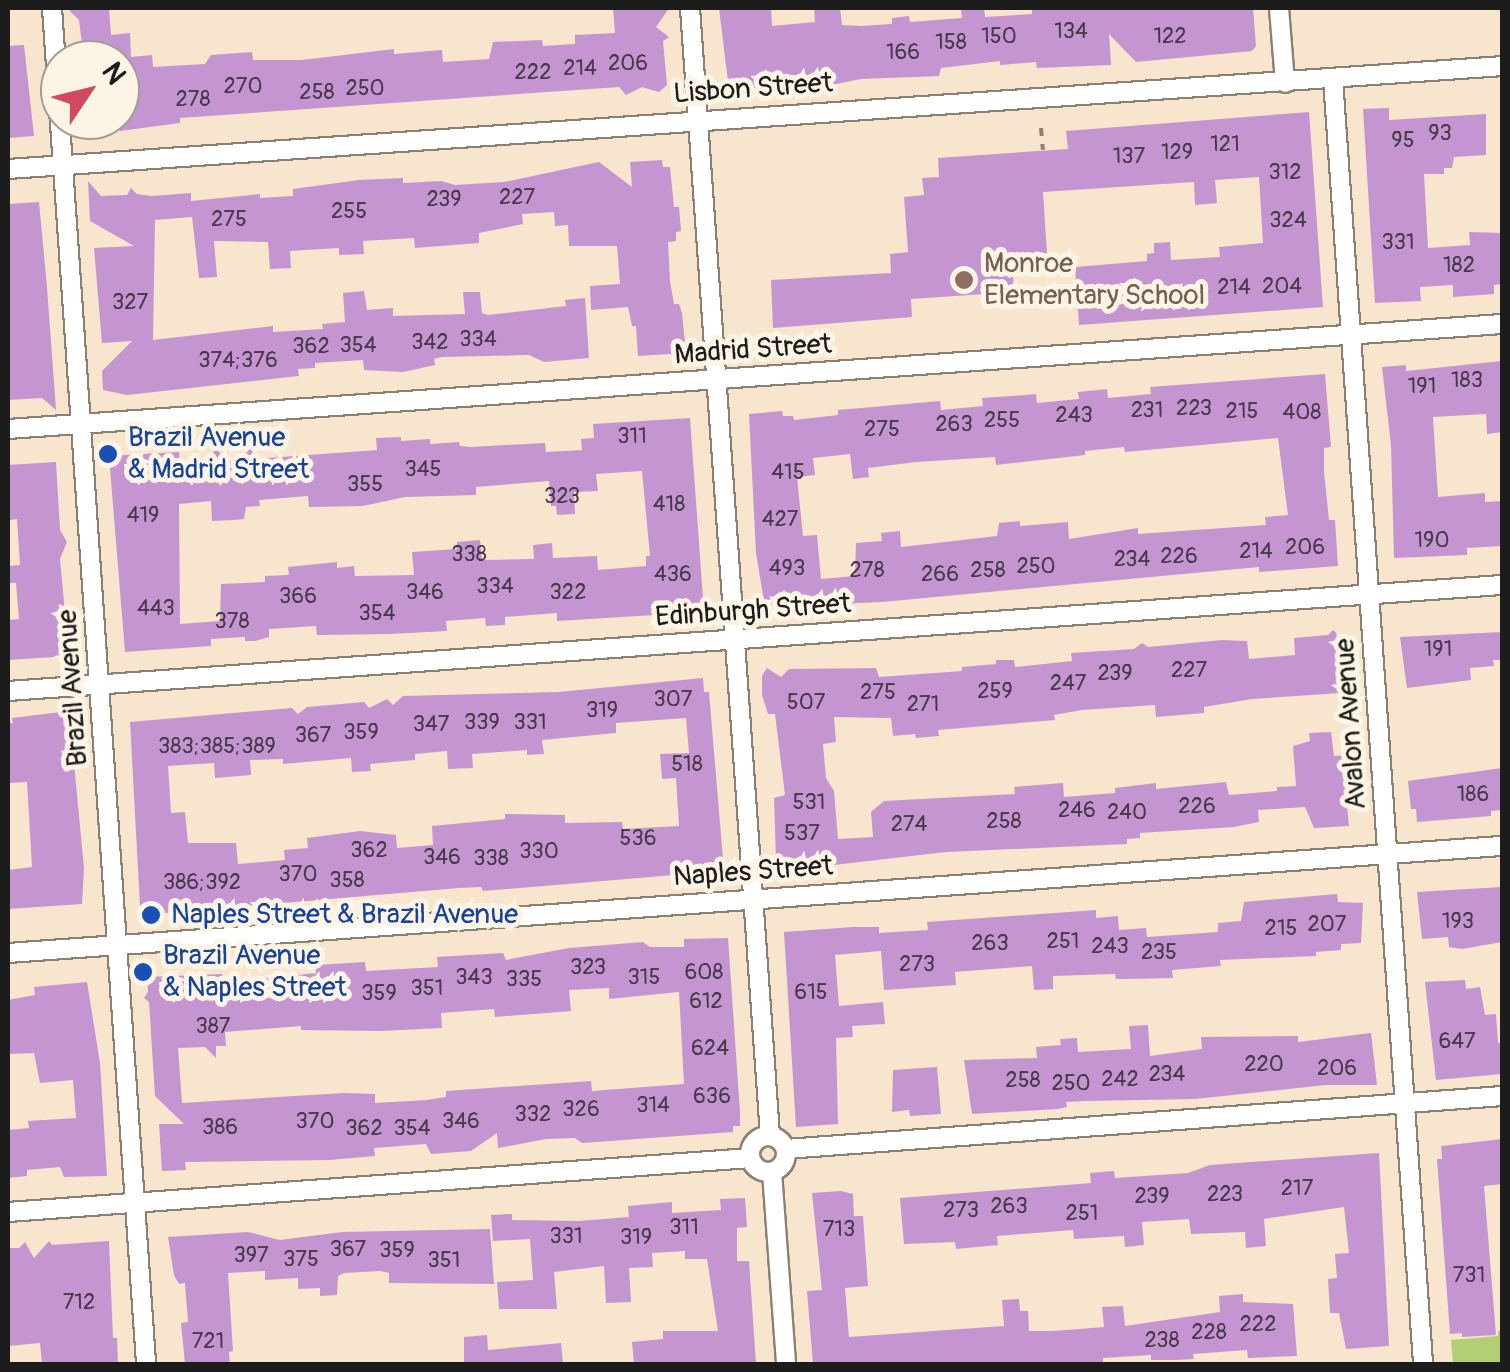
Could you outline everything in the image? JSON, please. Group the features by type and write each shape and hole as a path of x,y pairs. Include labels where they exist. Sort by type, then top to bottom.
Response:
{"street":[{"name":"Brazil Avenue","path":"52,8 146,1364"},
{"path":"690,8 770,1136 786,1149 1502,1096"},
{"path":"1279,8 1284,83"},
{"name":"Lisbon Street","path":"8,169 1502,66"},
{"name":"Avalon Avenue","path":"1333,79 1423,1364"},
{"name":"Madrid Street","path":"8,429 1502,324"},
{"name":"Edinburgh Street","path":"8,691 1502,584"},
{"name":"Naples Street","path":"8,953 1502,846"},
{"path":"770,1136 752,1145 750,1158 756,1168 772,1172"},
{"path":"772,1172 784,1163 786,1149"},
{"path":"8,1212 750,1158"},
{"path":"772,1172 786,1364"}],"path":[{"path":"1041,128 1043,150"}],"green space":[{"path":"1498,1331 1502,1331 1502,1364 1453,1364 1451,1340 1498,1336"}],"building":[{"path":"109,8 111,35 130,33 130,40 82,40 79,20 69,10"},
{"path":"613,8 669,8 656,27 669,37 663,41 667,85 659,92 642,87 626,95 619,87 180,118 180,123 140,128 140,56 152,55 153,67 205,64 211,55 252,52 253,60 302,60 394,49 394,54 442,50 443,62 489,59 493,42 542,40 543,46 575,44 575,35 615,33"},
{"path":"719,8 771,8 772,26 815,22 814,8 840,8 842,25 861,26 892,24 892,18 909,16 910,22 962,18 961,8 984,8 985,17 1032,14 1032,8 1253,8 1256,46 1252,51 1136,62 1109,34 1111,65 1037,68 1036,62 1000,65 1000,61 941,68 939,76 861,79 821,87 820,81 796,84 796,75 762,78 762,87 729,90"},
{"path":"24,45 34,136 8,138 8,46"},
{"path":"1389,108 1389,120 1486,114 1486,155 1454,157 1452,168 1444,168 1444,174 1424,174 1428,248 1470,245 1469,232 1502,233 1502,284 1494,285 1494,294 1453,297 1453,285 1420,287 1421,301 1375,303 1363,109"},
{"path":"1309,112 1323,307 1079,325 1075,267 1147,261 1147,254 1154,253 1154,243 1170,242 1171,260 1220,257 1219,247 1263,243 1259,177 1215,180 1217,203 1195,205 1194,182 1043,192 1047,253 1012,256 1014,292 911,299 912,317 773,328 771,280 891,273 890,254 908,252 904,197 924,195 922,178 939,177 938,158 1068,149 1066,131"},
{"path":"662,160 663,167 670,167 674,207 679,207 681,231 676,232 676,241 668,242 670,281 674,304 679,304 682,313 686,353 638,356 636,326 632,326 628,307 591,310 590,286 620,284 617,246 569,246 568,225 555,226 554,212 522,214 523,224 479,233 479,243 415,248 414,238 363,241 364,254 339,255 339,248 290,251 291,268 270,269 268,242 214,241 217,277 199,278 192,217 155,220 153,340 273,326 273,332 323,329 322,324 345,322 343,293 364,291 367,310 393,308 393,316 465,314 463,292 480,292 482,313 488,315 566,306 565,300 585,298 589,358 544,362 529,355 442,357 434,359 435,365 403,372 364,370 363,360 315,363 315,368 298,369 299,376 127,395 103,390 102,371 132,341 102,343 94,248 134,246 90,221 88,181 101,196 127,195 131,188 137,194 152,196 191,193 191,201 260,194 260,198 293,196 293,189 359,180 403,178 403,183 441,181 455,185 504,182 599,162 632,187 630,162"},
{"path":"39,202 56,410 42,398 8,400 8,204"},
{"path":"1502,361 1502,432 1487,434 1486,414 1433,417 1438,497 1485,493 1485,502 1502,501 1502,546 1467,548 1467,555 1394,558 1391,445 1382,367 1406,365 1406,371"},
{"path":"1325,374 1331,447 1324,448 1324,472 1329,520 1335,520 1338,566 1259,572 1259,567 882,602 765,607 756,553 749,414 782,411 783,416 793,416 794,420 838,415 838,410 940,401 941,410 983,406 982,398 1036,394 1037,403 1079,399 1078,392 1107,389 1108,398 1151,394 1150,387","holes":["1278,438 1288,515 1265,517 1266,525 1138,534 1138,528 1069,539 1068,522 1020,526 1020,521 999,523 997,536 901,547 900,531 881,533 882,541 856,543 855,576 821,579 817,535 803,536 797,477 815,475 813,458 850,454 853,479 869,477 868,468 916,462 995,457 996,465 1124,447 1125,452"]},
{"path":"690,418 704,612 557,621 557,613 505,617 505,625 486,626 485,618 446,621 447,631 390,634 317,635 316,626 269,629 269,637 255,641 245,641 245,637 211,639 211,646 125,652 109,456 179,452 180,475 215,474 213,445 226,460 241,458 252,447 253,459 377,450 376,438 401,437 401,441 430,439 430,444 459,442 460,446 470,447 545,443 546,452 582,450 581,439 594,438 593,424","holes":["642,471 650,556 646,556 646,566 598,570 597,556 553,558 552,543 533,545 534,559 482,560 480,540 457,542 457,549 412,552 414,575 355,576 354,566 337,568 337,562 288,567 289,575 265,576 265,582 221,584 220,621 180,624 179,504 211,501 212,521 234,520 244,519 246,507 260,506 259,500 308,496 309,507 363,506 405,497 476,495 476,487 549,481 551,506 556,506 557,515 575,514 574,492 598,491 596,474"]},
{"path":"56,462 60,530 67,542 60,559 69,656 8,660 8,620 19,619 16,583 8,583 8,566 20,565 17,519 10,520 8,506 8,465"},
{"path":"1333,630 1343,639 1347,685 1340,685 1340,693 1252,699 1204,707 1204,713 1156,717 1155,705 1082,710 1054,715 1055,720 938,730 939,736 916,738 915,734 893,736 891,718 834,717 836,742 823,744 826,778 834,791 838,839 873,837 871,812 884,801 1015,794 1014,787 1063,783 1064,797 1115,793 1115,788 1156,783 1156,789 1226,782 1229,795 1277,791 1277,787 1296,786 1293,746 1310,741 1309,733 1331,732 1334,756 1348,755 1354,761 1349,774 1351,797 1346,797 1349,826 1314,828 1305,807 1258,810 1259,822 1234,827 1140,833 1140,838 1127,839 1127,844 946,852 791,870 782,870 776,860 774,798 785,795 775,714 768,714 762,695 762,676 767,668 781,677 789,669 876,668 879,677 962,671 962,667 996,664 996,660 1014,660 1015,667 1072,661 1071,653 1134,649 1142,643 1148,647 1222,640 1247,641 1249,659 1295,655 1294,638 1328,635"},
{"path":"1502,632 1502,660 1493,660 1494,666 1470,668 1471,680 1407,688 1400,637"},
{"path":"703,678 704,692 709,692 724,871 686,874 680,880 674,875 483,891 481,887 459,888 165,913 147,913 140,906 130,722 292,708 298,714 307,707 364,702 369,708 387,699 393,705 403,696 559,692","holes":["686,718 689,753 660,754 662,779 676,778 679,826 623,829 622,822 565,823 565,815 505,814 505,819 432,826 433,845 397,848 396,835 360,831 307,838 308,848 284,850 285,860 238,864 236,843 188,843 185,812 171,813 168,766 214,763 215,778 251,775 250,760 283,759 283,764 351,758 352,772 371,771 370,764 415,760 415,754 447,751 448,769 473,768 472,754 527,750 527,755 544,754 542,740 616,733 616,723"]},
{"path":"69,711 84,868 82,904 8,909 8,870 32,867 27,782 9,783 8,723 13,723 12,718"},
{"path":"1502,768 1502,810 1491,811 1491,816 1417,822 1416,809 1411,809 1408,781"},
{"path":"1502,887 1502,942 1462,949 1449,947 1448,937 1422,939 1417,892"},
{"path":"1337,894 1338,902 1363,903 1361,943 1341,944 1341,950 1316,952 1316,956 1220,960 1221,966 1172,970 1173,978 1116,979 1115,974 1053,976 1053,989 1034,990 1032,966 955,972 956,985 884,990 881,951 835,955 839,1006 883,1002 885,1024 852,1026 853,1037 836,1038 838,1124 796,1127 784,932 853,927 879,927 879,933 928,930 927,922 1096,910 1096,918 1118,916 1119,930 1146,928 1147,937 1218,932 1218,923 1241,921 1244,902"},
{"path":"728,938 740,1112 740,1126 733,1126 733,1132 582,1143 575,1138 546,1139 498,1148 497,1133 471,1151 431,1154 426,1144 374,1148 375,1156 185,1162 186,1170 162,1171 159,1124 184,1124 155,1096 149,1002 144,998 148,992 147,977 222,974 222,981 269,978 316,973 316,965 365,962 366,971 438,967 437,957 503,953 506,960 569,948 643,942 650,947 684,947 684,939","holes":["609,988 609,999 679,992 684,1084 592,1091 591,1081 446,1091 446,1097 375,1103 375,1094 344,1093 182,1103 178,1048 205,1047 216,1058 216,1046 226,1046 225,1032 301,1026 301,1030 442,1028 441,1013 494,1009 495,1017 571,1011 569,990"]},
{"path":"1465,980 1466,989 1480,987 1485,1015 1496,1014 1498,1043 1502,1043 1502,1074 1436,1080 1425,982"},
{"path":"87,982 100,1063 107,1176 64,1177 60,1167 27,1170 27,1176 8,1178 8,1130 29,1128 28,1121 76,1118 73,1080 40,1083 34,1053 11,1054 8,1049 8,1000 35,995 34,987"},
{"path":"1148,1025 1150,1056 1202,1049 1201,1037 1298,1036 1298,1042 1371,1033 1377,1085 1326,1085 1195,1099 1066,1102 1067,1107 1058,1109 972,1114 964,1060 1037,1058 1036,1047 1061,1045 1060,1039 1077,1038 1078,1052 1131,1049 1129,1026"},
{"path":"937,1067 941,1114 910,1116 909,1110 892,1112 893,1070"},
{"path":"1502,1139 1502,1184 1484,1186 1496,1335 1462,1337 1462,1333 1450,1334 1437,1159 1442,1159 1441,1146"},
{"path":"1379,1153 1389,1346 1346,1349 1339,1313 1330,1313 1328,1279 1337,1278 1335,1254 1349,1253 1344,1207 1264,1219 1266,1246 1246,1248 1245,1232 1191,1234 1189,1219 1142,1222 1144,1245 1125,1247 1124,1236 1074,1239 1073,1230 997,1236 998,1245 956,1249 955,1242 904,1244 900,1198 1091,1183 1090,1173 1114,1171 1115,1178 1188,1173 1210,1165"},
{"path":"812,1193 853,1194 854,1216 863,1216 868,1286 845,1288 849,1337 1004,1326 1002,1300 1019,1299 1020,1311 1028,1311 1029,1331 1053,1331 1104,1327 1102,1307 1123,1306 1125,1326 1220,1312 1219,1296 1243,1294 1243,1302 1293,1304 1297,1356 1248,1358 1247,1350 1193,1354 1194,1359 1151,1360 1151,1355 1103,1358 1103,1363 1085,1364 813,1364 807,1291 822,1290"},
{"path":"745,1198 747,1227 737,1228 737,1261 749,1261 756,1364 634,1364 632,1342 663,1339 663,1331 718,1331 707,1259 685,1259 685,1251 652,1253 653,1267 629,1268 631,1302 606,1303 604,1266 554,1272 557,1309 499,1309 497,1282 533,1280 530,1239 493,1241 491,1215 512,1214 512,1220 578,1221 629,1217 628,1206 672,1202 672,1213 721,1210 720,1199"},
{"path":"490,1229 494,1284 389,1283 389,1273 380,1271 344,1273 338,1276 337,1295 320,1296 320,1288 298,1289 298,1278 265,1280 265,1271 228,1273 233,1351 229,1352 230,1364 185,1364 181,1323 188,1322 185,1283 179,1284 174,1275 168,1237 248,1232 280,1240 342,1232"},
{"path":"49,1241 52,1245 109,1241 113,1338 117,1338 118,1364 42,1364 40,1343 8,1346 8,1248 19,1248 25,1242 34,1258"},
{"path":"487,1335 488,1350 561,1343 563,1364 464,1364 464,1337"}],"place":[{"name":"Monroe Elementary School","path":"964,280"},
{"name":"Brazil Avenue & Madrid Street","path":"108,454"},
{"name":"Naples Street & Brazil Avenue","path":"151,915"},
{"name":"Brazil Avenue & Naples Street","path":"143,972"}]}
